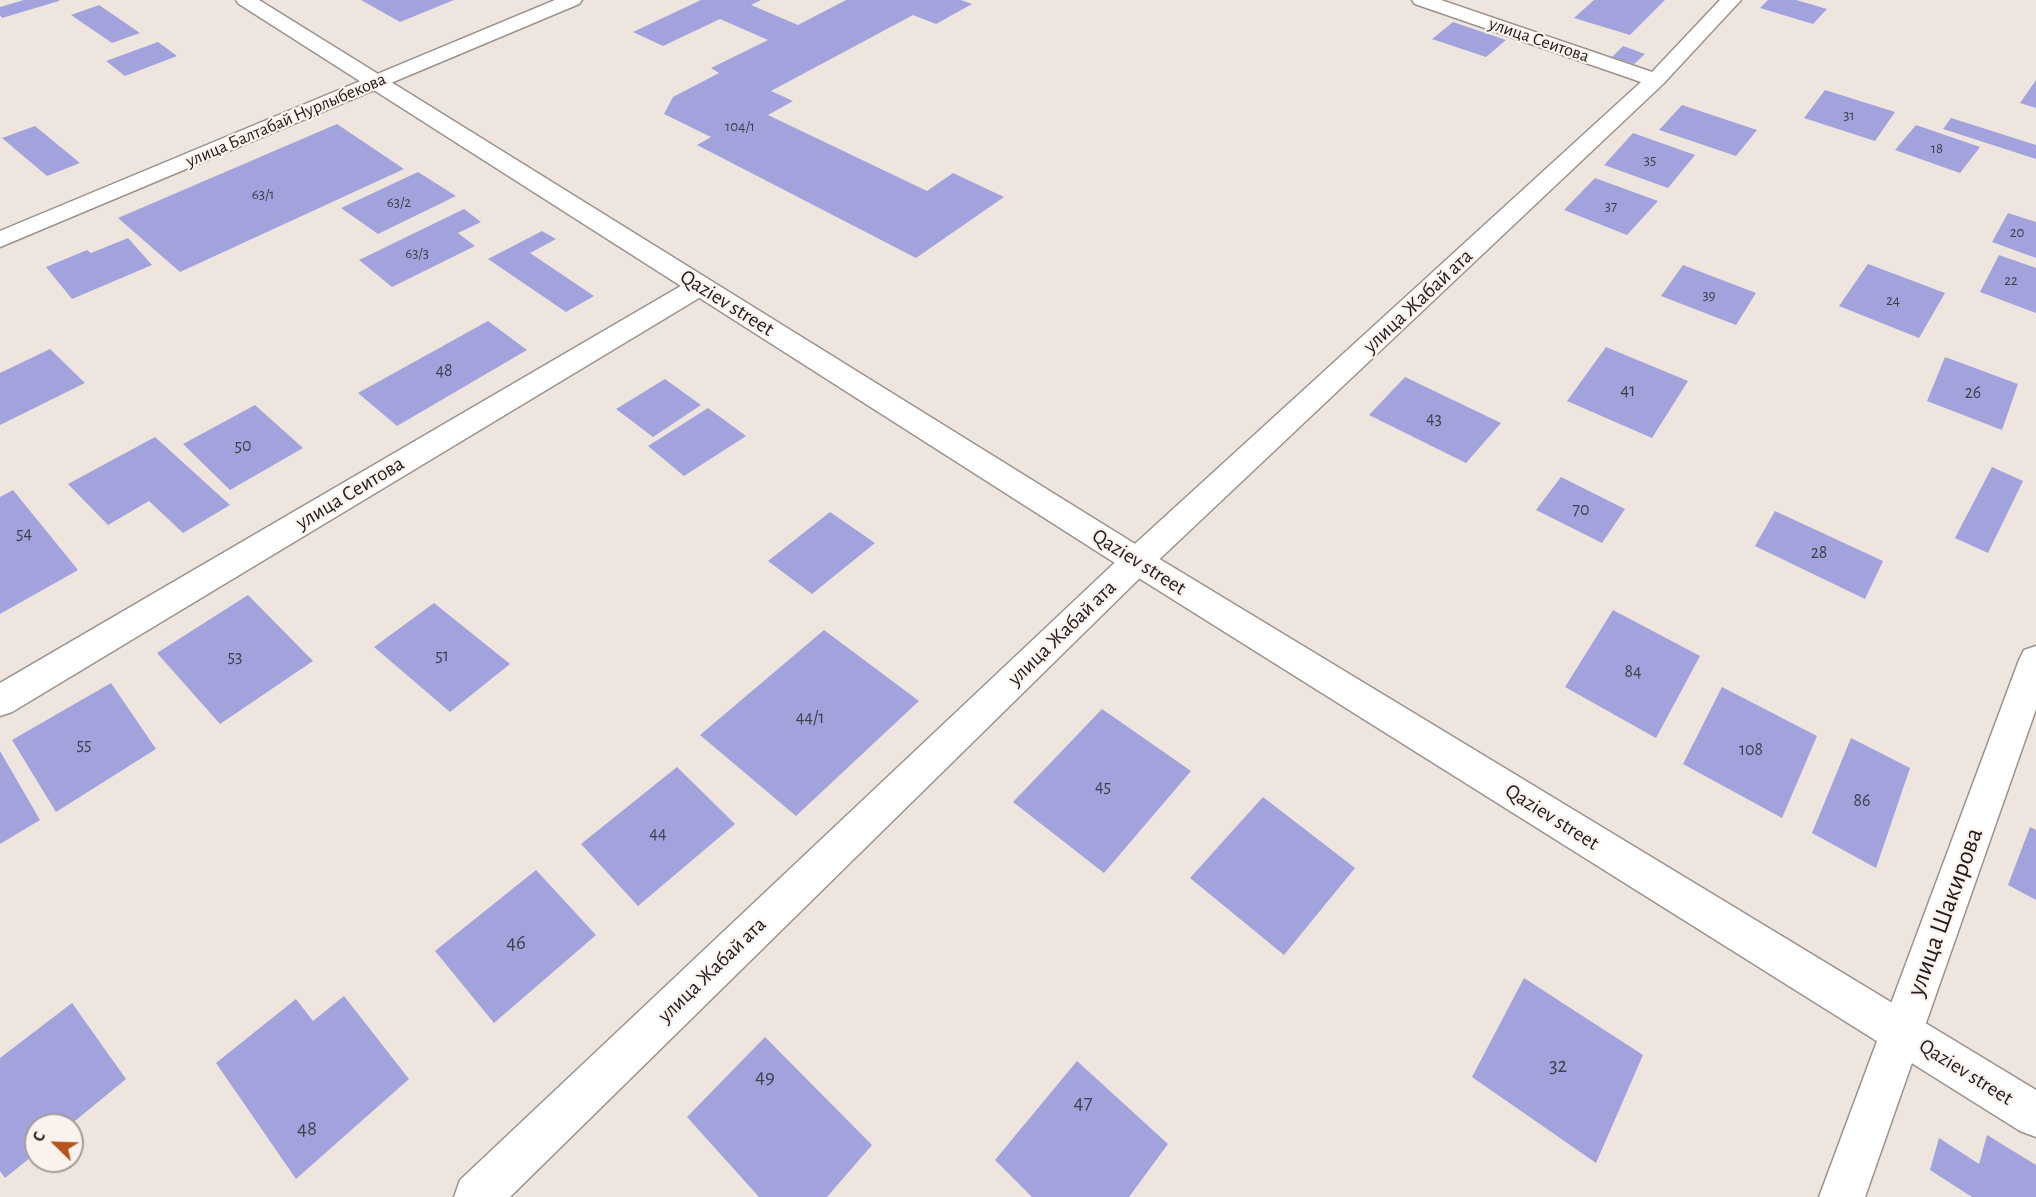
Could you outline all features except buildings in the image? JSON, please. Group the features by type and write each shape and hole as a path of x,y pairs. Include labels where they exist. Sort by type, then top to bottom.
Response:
{"street":[{"name":"Qaziev street","path":"246,0 1137,561 2036,1115"},
{"name":"улица Балтабай Нурлыбекова","path":"0,240 572,0"},
{"name":"улица Сеитова","path":"1422,0 1656,80"},
{"name":"улица Жабай ата","path":"477,1197 1137,561 1656,80 1731,0"},
{"name":"улица Сеитова","path":"0,701 700,286"},
{"name":"улица Шакирова","path":"1842,1197 2036,660"}]}
